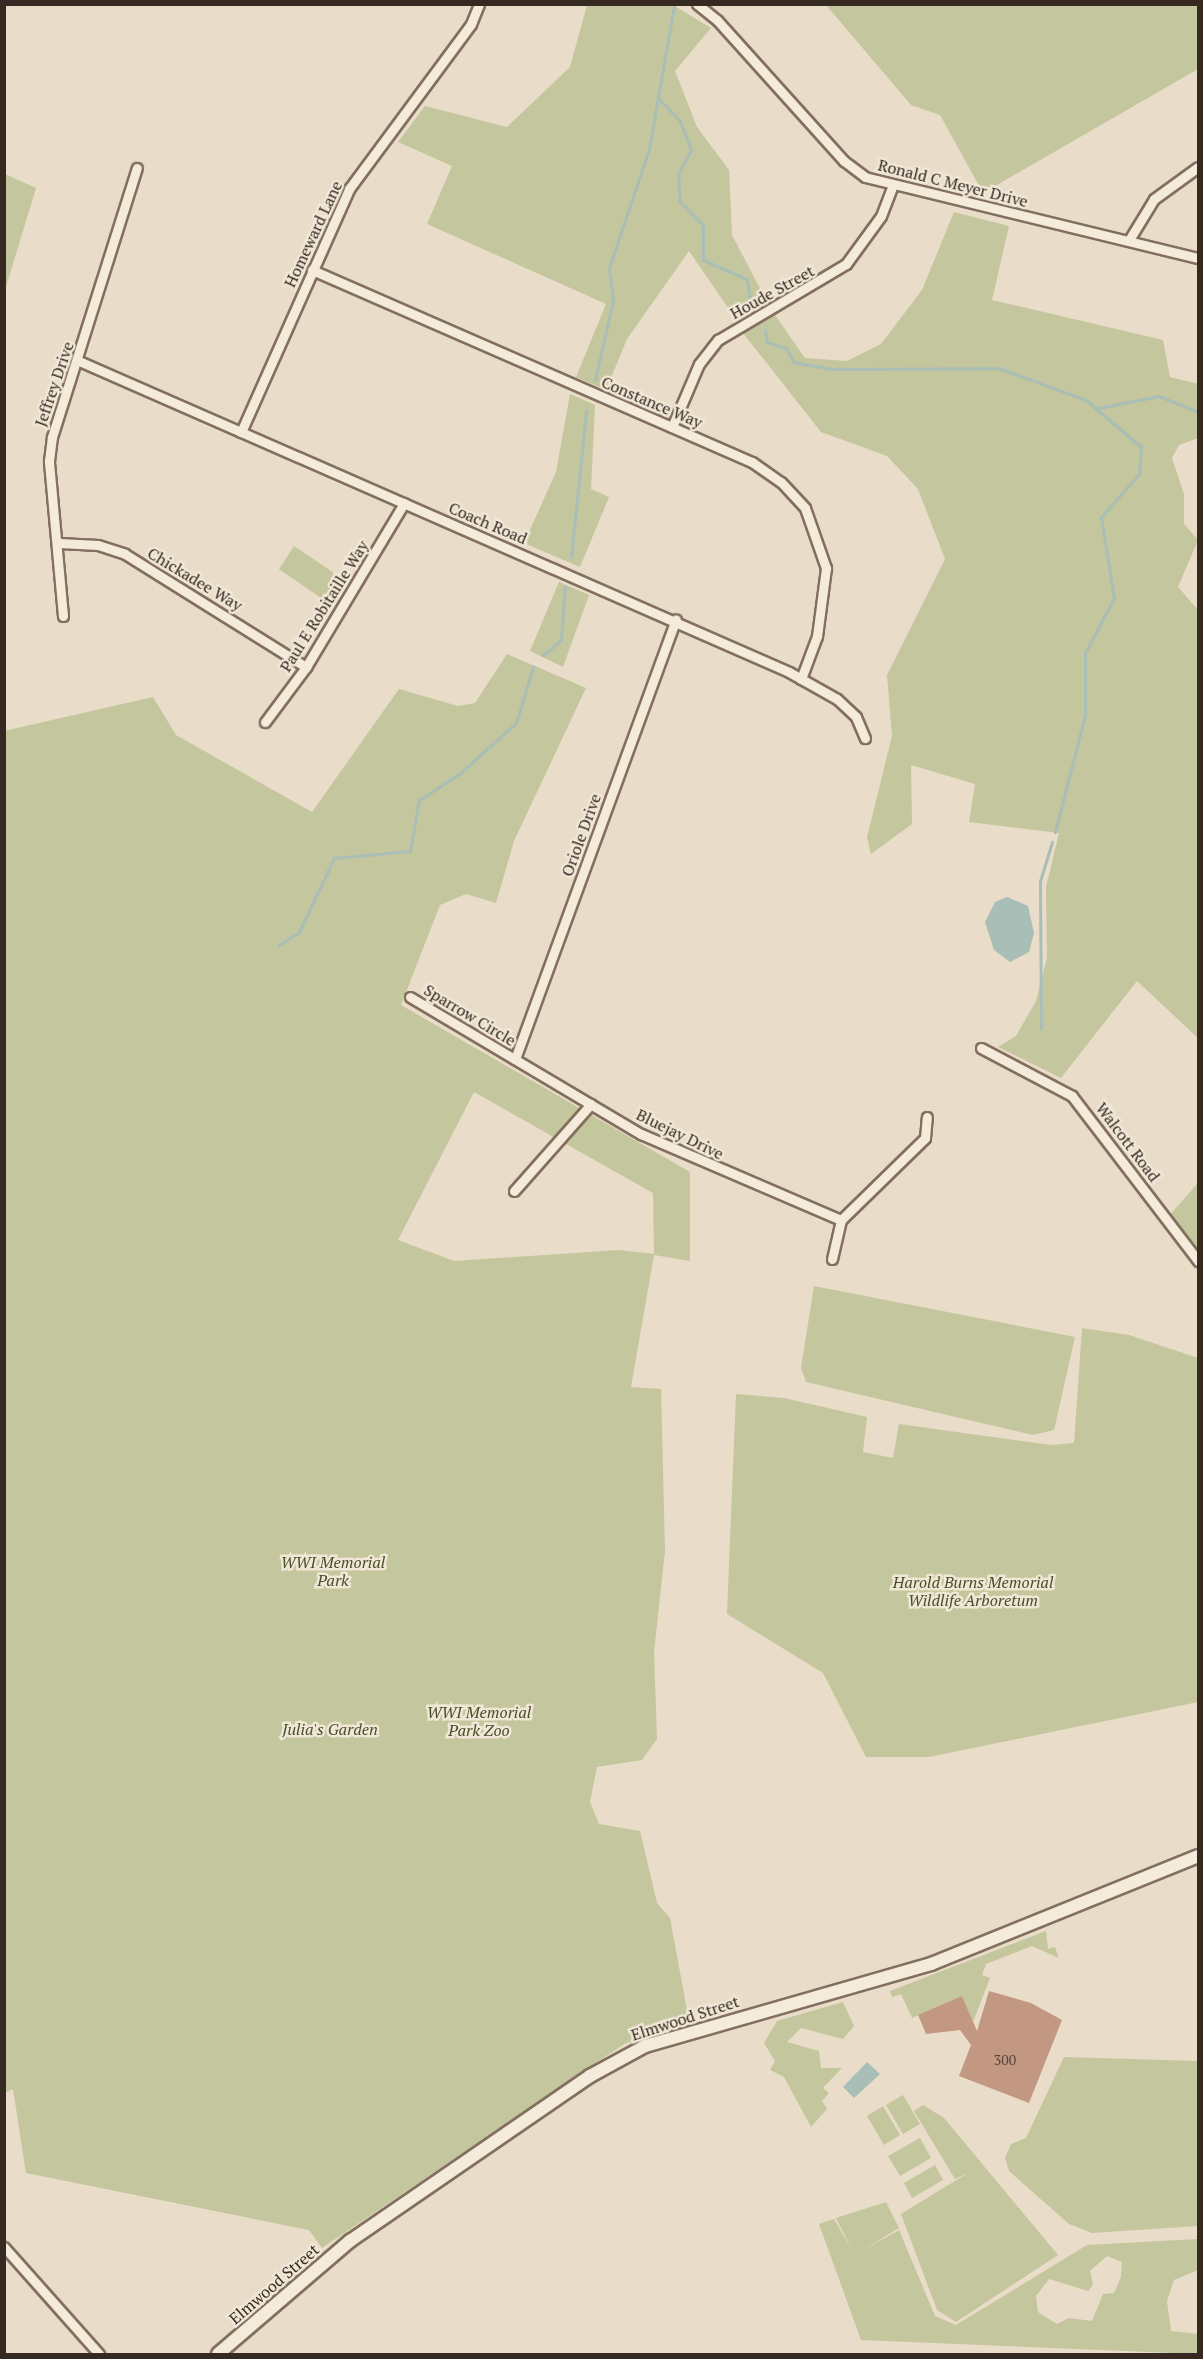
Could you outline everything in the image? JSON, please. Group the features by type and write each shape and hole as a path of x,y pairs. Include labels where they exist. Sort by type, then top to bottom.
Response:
{"main road":[{"name":"Elmwood Street","path":"218,2355 350,2241 590,2076 645,2046 931,1964 1198,1857"}],"street":[{"name":"Homeward Lane","path":"241,432 349,189 479,4"},
{"name":"Ronald C Meyer Drive","path":"697,4 717,20 844,161 892,187 1129,240 1198,258"},
{"path":"1129,240 1154,199 1198,167"},
{"name":"Jeffrey Drive","path":"63,616 49,460 137,168"},
{"name":"Houde Street","path":"672,427 699,364 718,340 846,264 867,240 892,187"},
{"name":"Constance Way","path":"312,270 752,462 805,508 826,568 817,636 801,679"},
{"name":"Coach Road","path":"79,360 676,621 801,679 837,699 855,717 865,738"},
{"name":"Paul E Robitaille Way","path":"265,722 306,666 404,503"},
{"name":"Chickadee Way","path":"58,543 98,545 125,554 306,666"},
{"name":"Oriole Drive","path":"514,1059 676,621"},
{"name":"Sparrow Circle","path":"410,997 514,1059"},
{"name":"Walcott Road","path":"981,1048 1072,1096 1198,1261"},
{"name":"Bluejay Drive","path":"514,1059 591,1104 720,1171 841,1220"},
{"path":"514,1191 591,1104"},
{"path":"832,1259 841,1220 925,1138 927,1117"},
{"path":"4,2247 99,2355"}],"green space":[{"path":"587,5 673,5 711,28 675,71 697,127 729,170 732,235 765,298 733,315 689,251 627,339 606,390 576,377 606,304 427,224 452,166 398,142 425,106 507,127 570,67"},
{"path":"826,5 1198,5 1198,69 983,193 940,115 911,105"},
{"path":"5,174 36,188 5,290"},
{"path":"954,212 1009,226 992,300 1163,340 1170,377 1198,384 1198,438 1179,445 1172,458 1184,494 1184,524 1198,540 1178,587 1198,610 1198,1038 1137,981 1061,1078 998,1047 1016,1036 1036,1001 1047,958 1046,887 1059,833 969,822 975,784 911,765 912,824 871,854 867,837 892,736 887,675 945,559 918,489 887,456 821,432 743,333 775,315 805,358 847,361 881,344 922,290"},
{"path":"570,394 595,405 591,489 609,497 580,567 524,543 556,472"},
{"path":"294,546 340,577 324,600 279,569"},
{"path":"559,582 589,595 563,667 530,651"},
{"name":"WWI Memorial Park","path":"507,654 586,688 514,841 496,903 466,894 440,905 401,1005 690,1172 690,1261 654,1255 631,1387 661,1389 665,1551 654,1652 657,1739 642,1760 597,1767 590,1802 599,1824 640,1831 657,1903 670,1918 689,2021 624,2044 322,2248 309,2230 26,2173 13,2089 5,2093 4,731 153,697 176,735 312,812 399,689 458,706 475,703","holes":["474,1092 653,1193 654,1254 619,1250 454,1261 398,1240"]},
{"path":"1198,1183 1198,1254 1168,1217"},
{"path":"814,1286 1075,1337 1054,1430 1033,1435 806,1382 801,1368"},
{"name":"Harold Burns Memorial Wildlife Arboretum","path":"1082,1328 1129,1335 1198,1358 1198,1702 929,1757 866,1757 823,1673 727,1614 736,1394 784,1398 867,1417 863,1452 893,1458 899,1424 1051,1445 1074,1443"},
{"path":"1046,1931 1048,1949 1055,1947 1059,1958 1032,1946 986,1964 982,1975 990,1978 973,2022 962,1996 912,2018 901,1994 892,1997 890,1991"},
{"path":"843,2002 854,2026 843,2039 801,2028 787,2042 819,2051 821,2068 842,2068 823,2088 829,2093 822,2101 827,2109 811,2127 784,2077 770,2070 775,2061 764,2043 777,2021"},
{"path":"1064,2057 1198,2061 1198,2226 1092,2233 1069,2224 1009,2171 1005,2158 1011,2144 1026,2138"},
{"path":"903,2095 920,2124 903,2134 886,2105"},
{"path":"923,2105 944,2118 1058,2255 956,2322 937,2310 901,2214 968,2173 955,2179 914,2111"},
{"path":"883,2106 900,2135 884,2145 867,2116"},
{"path":"920,2138 931,2158 900,2176 888,2156"},
{"path":"935,2165 943,2180 912,2198 904,2183"},
{"path":"886,2202 899,2228 860,2252 899,2230 935,2316 956,2325 1087,2245 1198,2239 1198,2270 1174,2280 1167,2301 1171,2331 1198,2334 1198,2354 861,2340 819,2224 834,2219 851,2248 836,2218","holes":["1107,2256 1122,2262 1121,2277 1114,2293 1103,2294 1092,2321 1069,2318 1057,2324 1038,2312 1036,2296 1049,2279 1088,2291 1093,2285 1090,2271"]}],"water":[{"path":"1007,897 1028,906 1034,933 1029,952 1010,962 994,950 985,922 995,902"},
{"path":"867,2062 880,2074 854,2098 843,2087"}],"building":[{"path":"989,1991 1031,2003 1062,2020 1029,2103 959,2076 971,2045 960,2030 926,2034 918,2015 962,1996 977,2031"}],"waterway":[{"path":"595,380 613,301 609,268 649,149 674,6"},
{"path":"658,98 680,121 691,150 678,174 680,202 703,225 703,260 747,279 750,301"},
{"path":"765,330 767,342 786,348 793,362 832,369 999,368 1086,400 1141,447 1139,474 1101,517 1114,598 1085,653 1085,715 1055,832"},
{"path":"1098,408 1159,396 1198,412"},
{"path":"571,557 586,411"},
{"path":"543,655 561,640 565,586"},
{"path":"279,945 299,932 334,858 410,851 419,800 459,774 516,723 533,667"},
{"path":"1041,1029 1040,881 1052,842"}],"park label":[{"name":"WWI Memorial Park Zoo","path":"479,1721"},
{"name":"Julia's Garden","path":"330,1729"}]}
